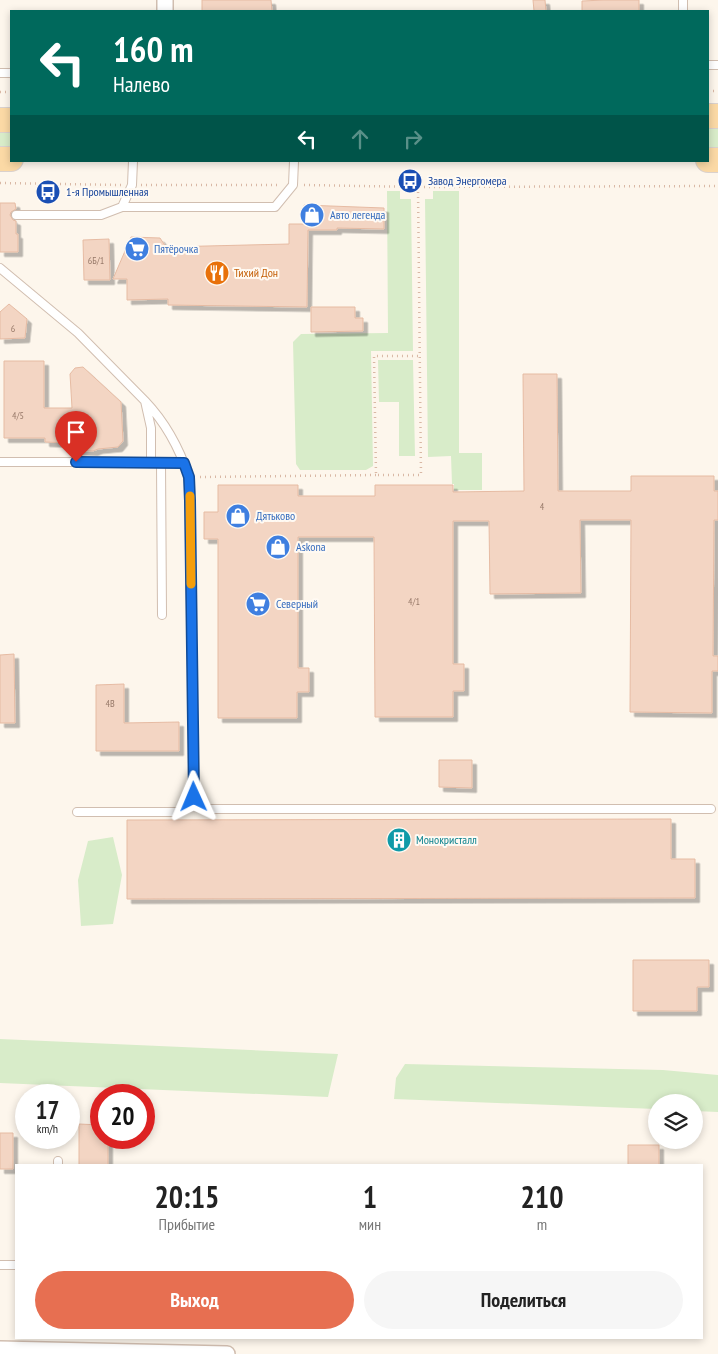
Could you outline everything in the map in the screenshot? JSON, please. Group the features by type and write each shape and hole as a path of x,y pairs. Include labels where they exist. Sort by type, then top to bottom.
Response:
{"street":[{"path":"0,1349 227,1354"}],"lane":[{"path":"122,208 132,185 133,162"},
{"path":"16,216 101,215 122,208 275,207 293,185 294,162"},
{"path":"0,268 78,333 145,401 175,444 189,477 194,797 180,812 77,812"},
{"path":"145,401 151,428 151,462"},
{"path":"0,462 184,463"},
{"path":"161,463 162,615"},
{"path":"194,797 207,809 711,809"},
{"path":"0,1265 15,1265"}],"path":[{"path":"0,183 418,187 718,186"},
{"path":"189,477 421,475 418,187"},
{"path":"376,475 374,356 419,356"}],"green space":[{"path":"709,127 718,127 718,147 709,147"},
{"path":"0,131 10,131 10,148 0,148"},
{"path":"387,191 400,191 400,199 411,199 413,351 371,351 373,466 366,470 300,470 296,464 293,342 301,334 388,333"},
{"path":"433,191 459,191 459,453 482,453 482,490 454,490 451,456 428,457 425,199 433,199"},
{"path":"378,360 413,360 415,456 399,456 399,402 379,402"},
{"path":"113,837 122,875 113,924 81,926 78,880 88,841"},
{"path":"0,1039 338,1054 328,1097 155,1090 155,1084 90,1084 90,1087 80,1086 80,1084 0,1083"},
{"path":"405,1064 663,1070 718,1075 718,1112 703,1111 703,1094 648,1094 648,1109 394,1099 396,1078"}],"building":[{"path":"202,0 271,0 272,10 202,10"},
{"path":"533,0 545,0 546,10 534,10"},
{"path":"639,0 639,10 582,10 582,1"},
{"path":"0,203 15,203 16,209 10,215 16,221 18,252 0,252"},
{"name":"Тихий Дон","path":"304,205 384,208 384,229 337,228 337,230 308,230 307,307 168,305 168,299 127,300 127,279 113,279 131,237 160,238 166,247 289,244 289,224 304,224"},
{"path":"109,239 110,280 84,280 83,240"},
{"path":"9,304 27,319 25,338 0,339 0,312"},
{"path":"311,307 355,307 355,318 363,318 363,331 311,332"},
{"path":"4,361 44,361 44,408 72,408 70,374 75,368 83,367 121,402 123,441 118,447 93,451 72,450 72,443 45,442 45,438 4,438"},
{"path":"523,374 557,374 558,491 631,491 631,476 714,476 714,491 718,491 718,520 714,520 713,656 718,656 718,671 712,671 712,713 630,712 631,520 580,520 581,593 490,594 489,521 453,521 453,664 464,664 464,691 453,691 453,717 375,717 374,537 298,537 298,668 309,668 309,692 297,692 297,718 218,718 218,539 204,539 204,512 218,512 218,485 298,485 298,496 375,496 375,485 453,485 453,492 524,491"},
{"path":"14,654 15,723 0,723 0,655"},
{"path":"124,684 124,723 179,722 179,751 96,751 96,685"},
{"path":"439,760 472,760 472,788 439,787"},
{"name":"Монокристалл","path":"671,819 671,859 695,859 695,898 127,899 127,820"},
{"path":"633,960 709,960 709,987 697,987 697,1011 633,1011"},
{"path":"80,1124 90,1124 90,1149 108,1149 108,1164 79,1164"},
{"path":"0,1133 13,1133 13,1169 0,1169"},
{"path":"628,1145 648,1145 648,1149 659,1149 659,1164 628,1164"}],"slow traffic":[{"path":"190,496 191,584"}],"place":[{"name":"Завод Энергомера","path":"410,181"},
{"name":"1-я Промышленная","path":"48,192"},
{"name":"Авто легенда","path":"312,215"},
{"name":"Пятёрочка","path":"137,249"},
{"name":"Тихий Дон","path":"217,273"},
{"name":"Дятьково","path":"238,516"},
{"name":"Askona","path":"278,547"},
{"name":"Северный","path":"258,604"},
{"name":"Монокристалл","path":"399,840"}],"route":[{"path":"76,462 184,463 189,477 194,797"}]}
